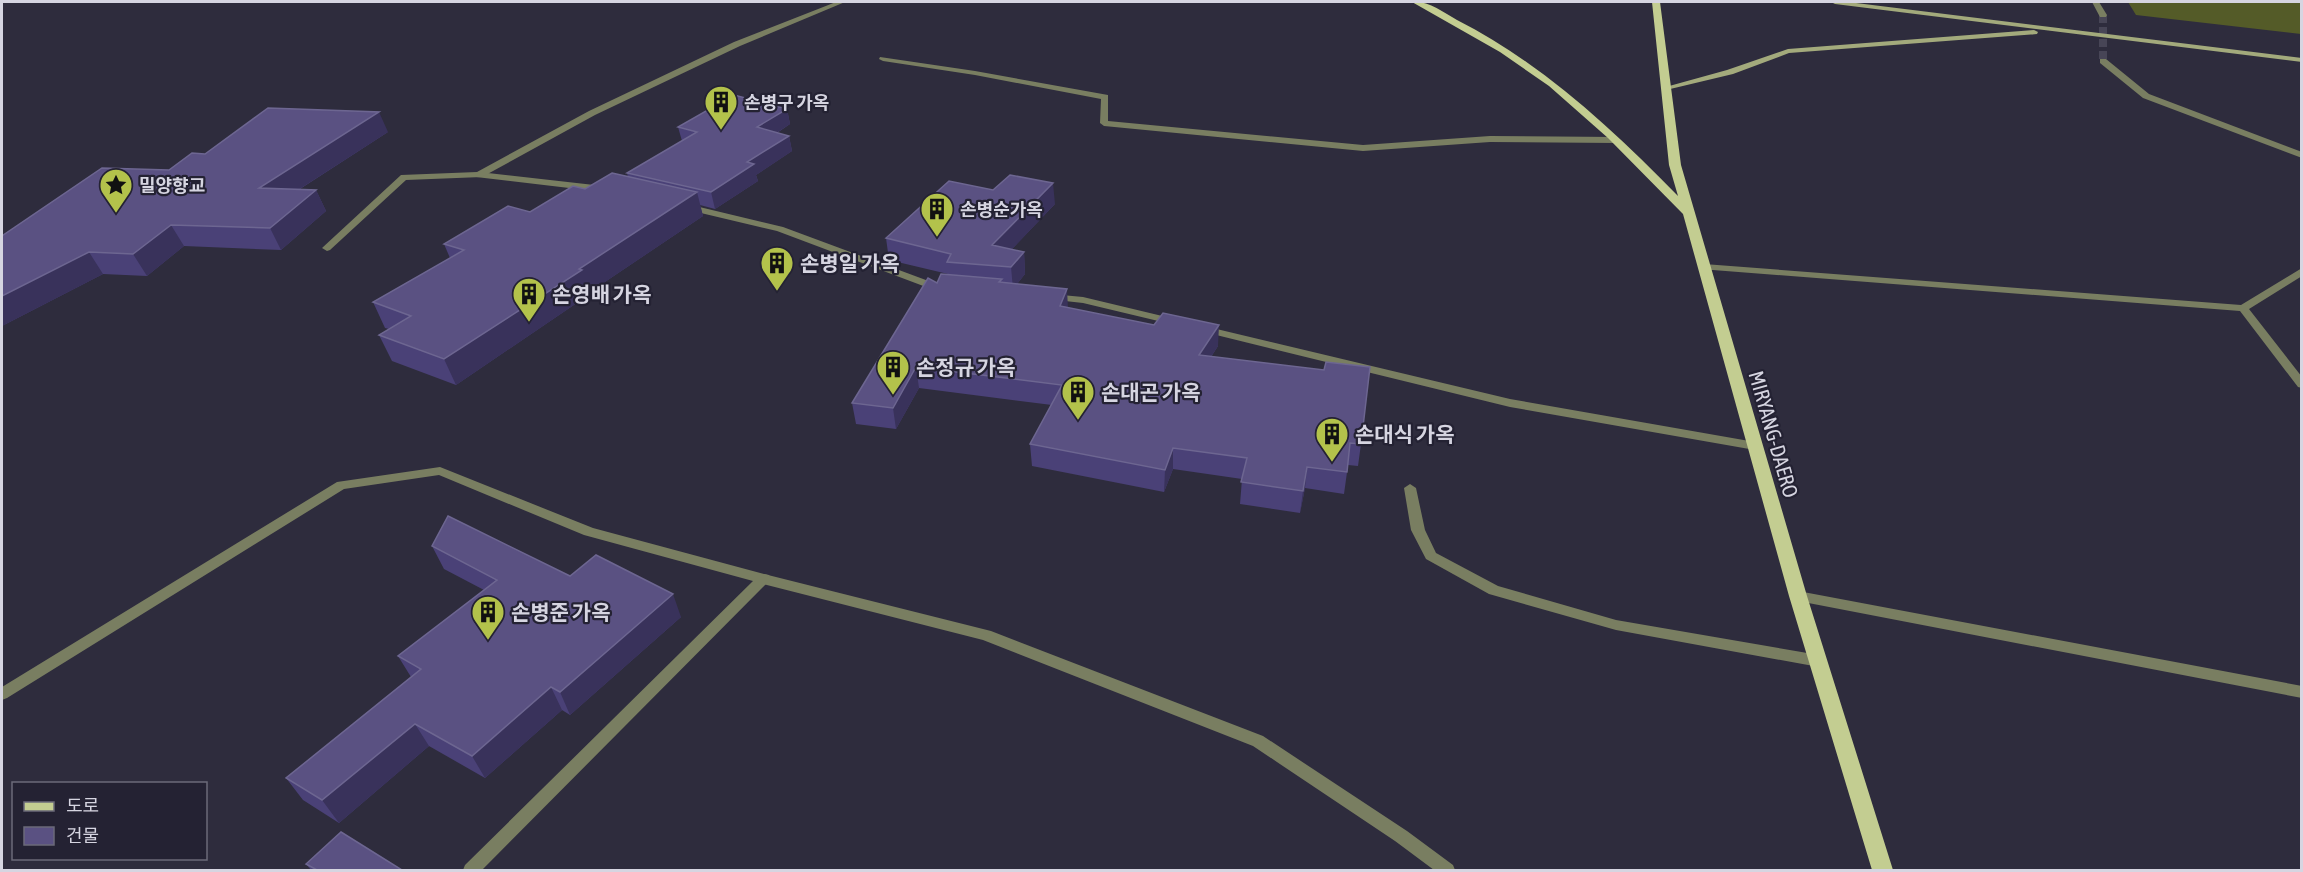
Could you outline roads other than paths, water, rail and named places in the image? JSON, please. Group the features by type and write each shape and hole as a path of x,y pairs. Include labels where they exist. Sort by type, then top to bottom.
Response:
{"main road":[{"path":"1416,2 1463,26 1530,67 1592,116 1689,214"},
{"name":"MIRYANG-DAERO","path":"1656,2 1675,165 1798,596 1883,870"},
{"path":"1835,2 2301,60"},
{"path":"1666,88 1730,72 1788,51 2060,30"}],"street":[{"path":"479,176 592,113 737,44 841,2"},
{"path":"2096,2 2103,15"},
{"path":"883,58 1105,98 1104,123 1363,148 1490,139 1616,140"},
{"path":"2103,61 2146,96 2301,155"},
{"path":"327,249 404,177 479,176 612,190"},
{"path":"679,206 780,229 935,288 946,289"},
{"path":"1704,267 2243,308 2301,271"},
{"path":"1037,296 1083,300 1510,404 1755,446"},
{"path":"2243,308 2301,386"},
{"path":"2,694 341,485 440,471 589,532 986,635 1258,741 1401,836 1446,870"},
{"path":"1410,488 1418,530 1431,556 1494,590 1616,625 1819,661"},
{"path":"471,870 764,579"},
{"path":"1798,596 2301,692"}],"tunnel":[{"path":"2103,15 2103,61"}],"place":[{"name":"손병구 가옥","path":"721,131"},
{"name":"밀양향교","path":"116,214"},
{"name":"손병순가옥","path":"937,238"},
{"name":"손병일 가옥","path":"777,292"},
{"name":"손영배 가옥","path":"529,323"},
{"name":"손정규 가옥","path":"893,396"},
{"name":"손대곤 가옥","path":"1078,421"},
{"name":"손대식 가옥","path":"1332,463"},
{"name":"손병준 가옥","path":"488,641"}]}
